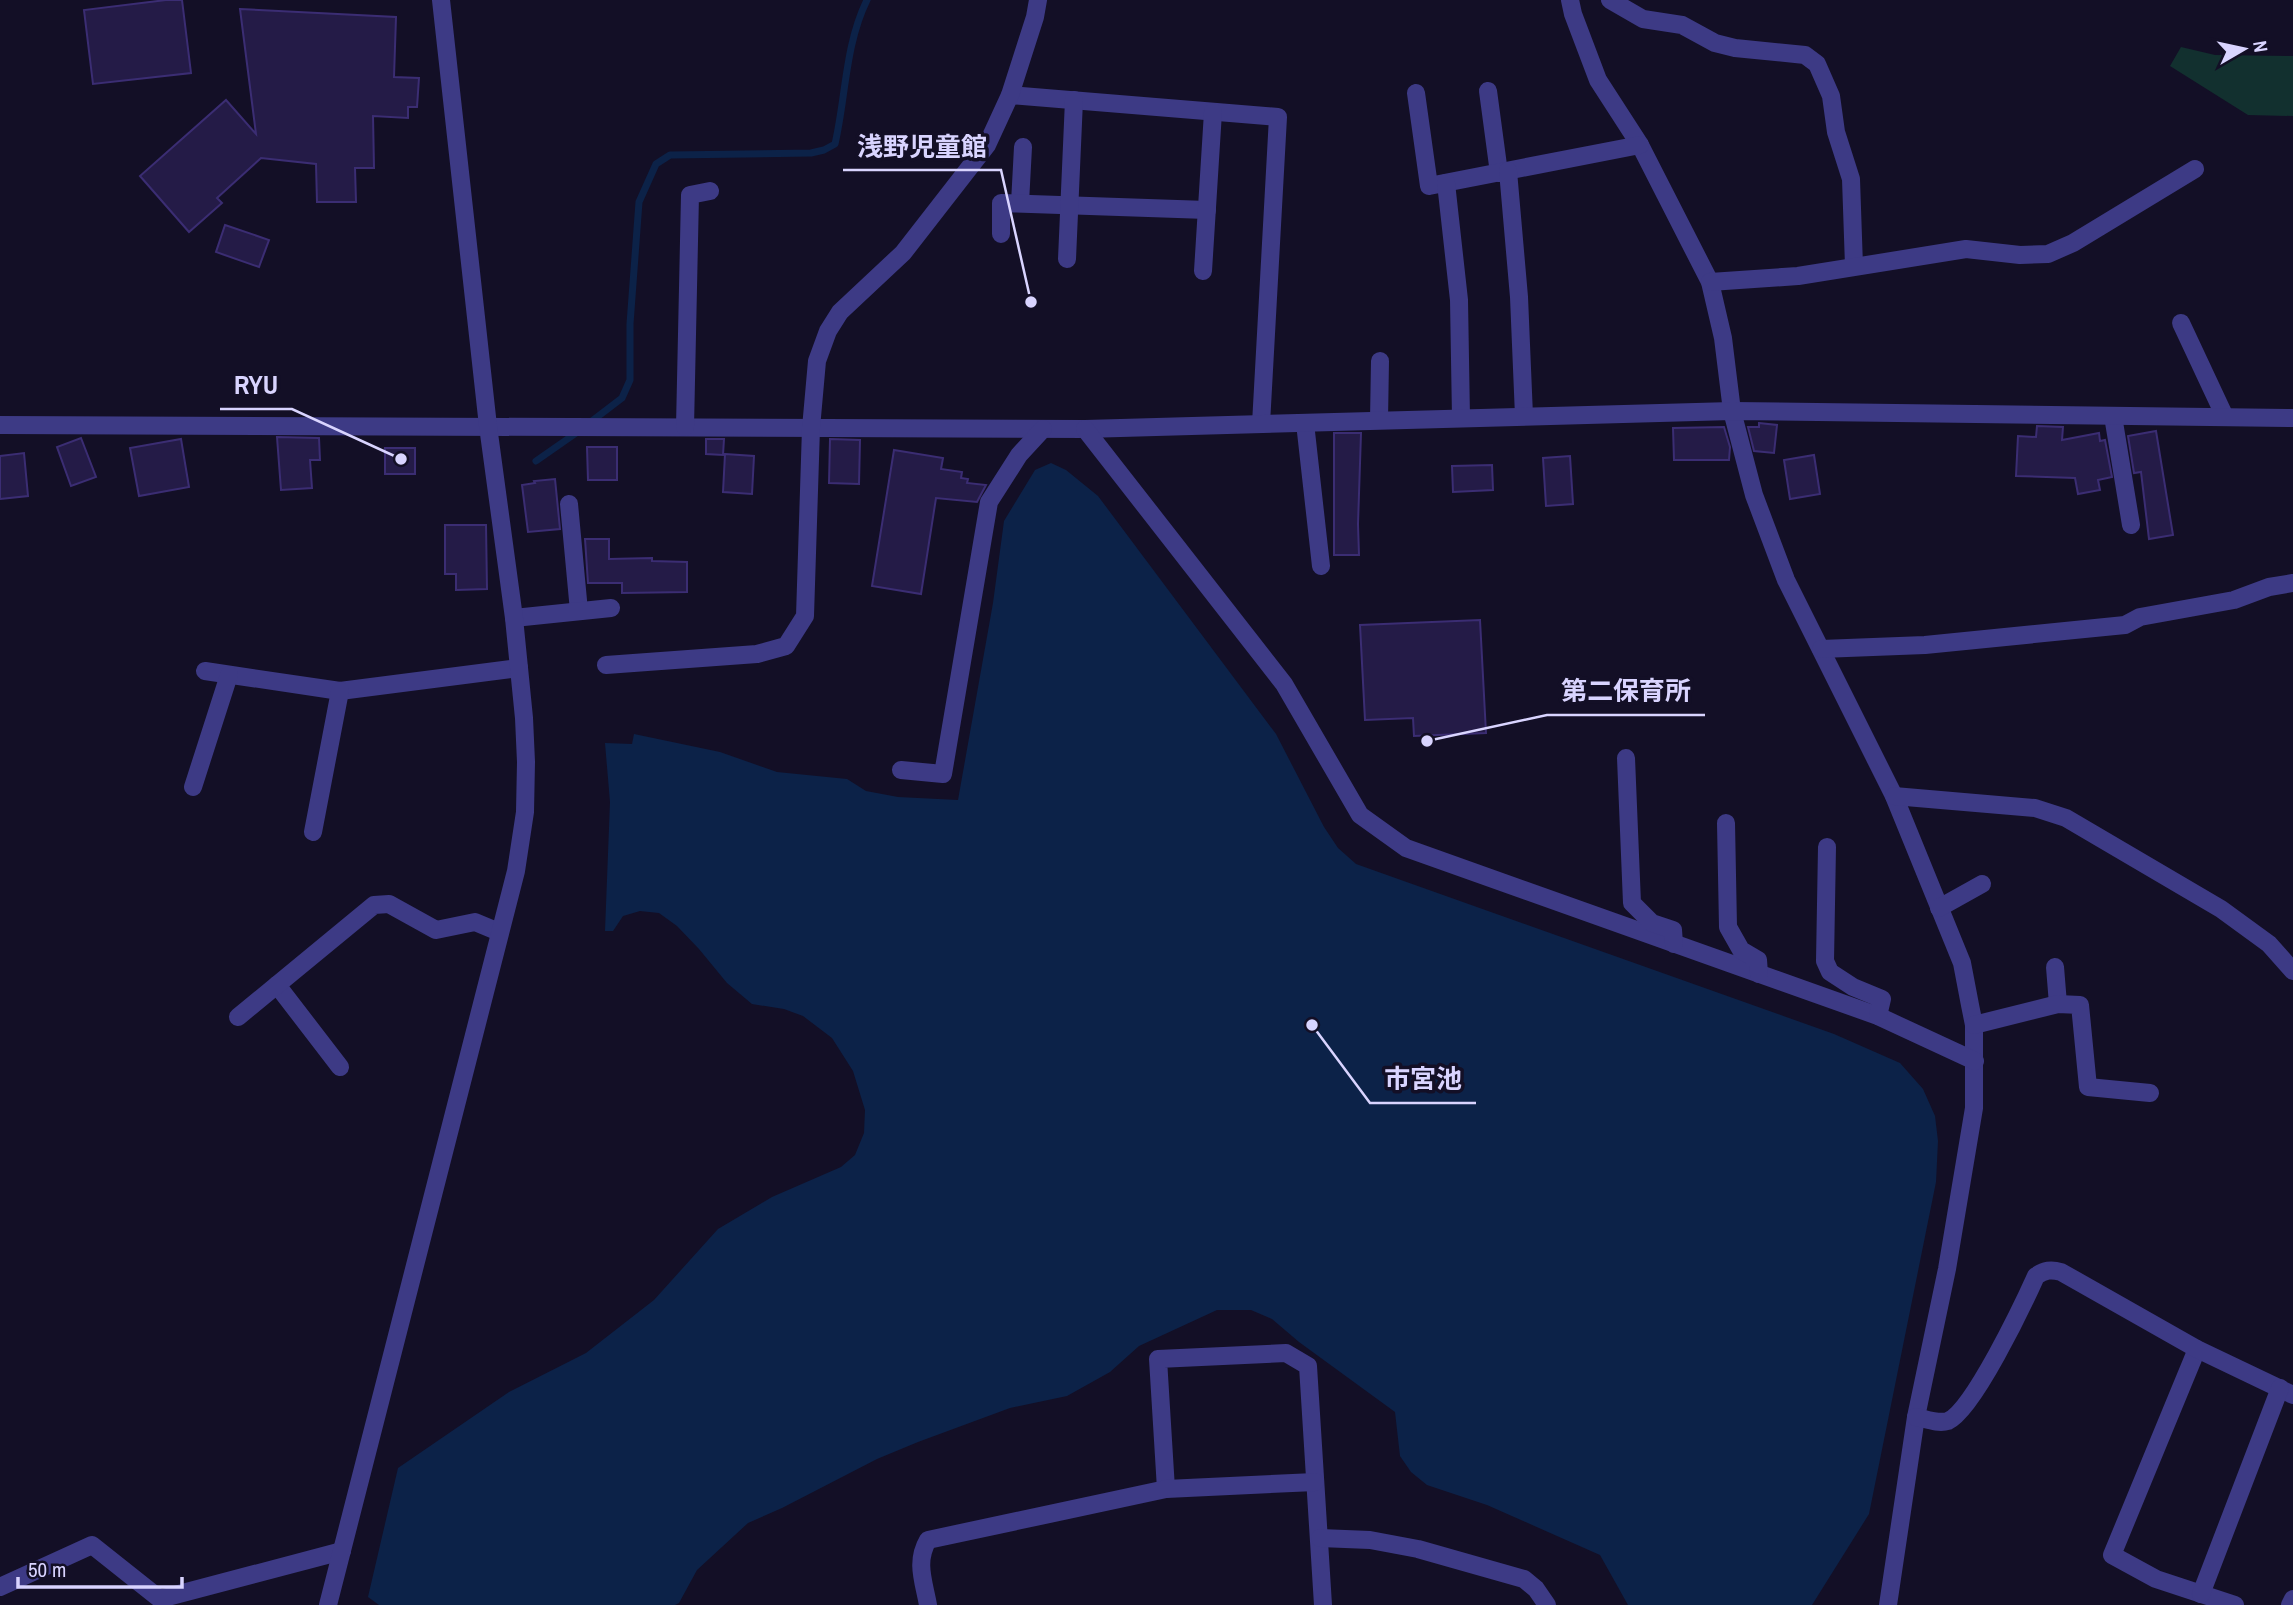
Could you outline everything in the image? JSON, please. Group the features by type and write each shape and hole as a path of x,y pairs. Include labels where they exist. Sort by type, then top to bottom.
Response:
{"street":[{"path":"328,1605 516,871 525,812 526,762 514,618 488,426 441,0"},
{"path":"606,665 757,653 786,646 805,616 811,428 817,360 828,331 840,312 902,253 987,145 1010,94 1038,0"},
{"path":"1570,0 1598,80 1640,145 1710,282 1723,338 1732,411 1754,495 1786,580 1894,796 1962,963 1974,1025 1974,1108 1948,1269 1916,1417 1888,1605"},
{"path":"1610,0 1643,19 1682,25 1715,43 1735,48 1805,55 1817,64 1831,96 1836,132 1851,179 1854,266"},
{"path":"1488,91 1504,172 1520,297 1524,416"},
{"path":"1416,93 1429,186 1640,145"},
{"path":"1010,94 1278,117 1261,424"},
{"path":"1067,259 1074,100"},
{"path":"1203,271 1213,112"},
{"path":"1020,203 1023,146"},
{"path":"1710,282 1798,276 1966,249 2020,255 2048,254 2073,243 2195,169"},
{"path":"1446,183 1459,300 1461,418"},
{"path":"685,427 690,195 710,191"},
{"path":"1001,234 1001,203 1207,210"},
{"path":"2181,323 2225,417"},
{"path":"1379,420 1380,361"},
{"path":"0,425 1085,429 1732,411 2293,418"},
{"path":"2113,416 2131,525"},
{"path":"1304,423 1321,566"},
{"path":"901,770 943,774 989,502 1019,455 1043,429"},
{"path":"1085,429 1284,684 1360,815 1406,848 1878,1016 1975,1061"},
{"path":"569,504 579,611"},
{"path":"1821,649 1924,645 2125,625 2140,617 2234,600 2269,587 2293,583"},
{"path":"514,618 611,608"},
{"path":"205,671 340,691 519,668"},
{"path":"193,787 229,675"},
{"path":"313,832 340,691"},
{"path":"1626,758 1632,903 1652,923 1673,930 1674,944"},
{"path":"1894,796 2035,808 2066,818 2221,909 2269,944 2293,971"},
{"path":"1726,823 1728,927 1741,950 1758,960 1759,974"},
{"path":"1827,847 1825,961 1830,972 1853,987 1882,999 1878,1016"},
{"path":"1939,908 1982,884"},
{"path":"238,1017 374,905 389,904 436,930 475,922 499,932"},
{"path":"2055,967 2058,1004"},
{"path":"277,985 340,1067"},
{"path":"1974,1025 2058,1004 2080,1005 2088,1087 2150,1093"},
{"path":"1916,1417 1940,1423 1959,1414 2005,1342 2036,1276 2053,1269 2197,1349 2286,1391 2202,1594"},
{"path":"2197,1349 2112,1555 2156,1579 2235,1605"},
{"path":"1166,1489 1158,1359 1286,1353 1308,1366 1323,1605"},
{"path":"928,1605 921,1553 928,1541 1166,1489 1315,1482"},
{"path":"1320,1538 1370,1540 1418,1549 1524,1578 1547,1605"},
{"path":"0,1587 92,1545 160,1599 342,1551"},
{"path":"2290,1605 2293,1599"}],"green space":[{"path":"2181,47 2215,55 2293,56 2293,116 2248,115 2170,66"}],"water":[{"path":"1051,463 1066,470 1098,496 1276,734 1324,827 1338,848 1356,864 1834,1034 1900,1063 1923,1089 1935,1116 1938,1141 1936,1182 1869,1514 1812,1605 1628,1605 1600,1555 1487,1505 1427,1485 1411,1472 1400,1456 1395,1412 1272,1319 1251,1310 1217,1310 1139,1346 1110,1372 1067,1396 1010,1408 918,1442 877,1459 748,1523 697,1570 679,1603 675,1605 379,1605 368,1597 398,1468 509,1392 586,1353 654,1300 718,1229 772,1197 841,1167 855,1155 864,1133 865,1110 853,1071 832,1038 803,1016 784,1009 752,1004 727,983 677,926 659,913 640,911 623,916 613,931 605,931 610,802 605,743 632,744 634,734 720,752 777,772 847,779 866,791 898,797 958,800 993,603 1004,521 1035,470"}],"building":[{"path":"182,0 191,73 93,84 84,10"},
{"path":"240,9 396,17 394,77 419,78 417,107 408,107 408,118 373,116 374,168 355,168 356,202 317,202 316,164 261,158 217,198 222,203 189,232 140,176 226,100 256,134"},
{"path":"225,225 269,240 259,267 216,252"},
{"path":"1759,423 1777,425 1774,453 1754,451 1748,427 1759,427"},
{"path":"2037,426 2063,427 2062,440 2099,433 2100,441 2105,440 2112,477 2098,480 2100,490 2078,494 2075,478 2016,476 2018,436 2036,437"},
{"path":"1724,427 1730,447 1729,460 1674,460 1673,428"},
{"path":"2156,431 2173,535 2149,539 2141,472 2134,473 2128,436"},
{"path":"1334,433 1361,433 1359,555 1334,555"},
{"path":"277,437 319,438 320,460 310,460 312,488 281,490"},
{"path":"81,438 96,477 71,486 57,447"},
{"path":"181,439 189,487 139,496 130,448"},
{"path":"706,439 724,439 723,455 706,454"},
{"path":"830,439 860,440 859,484 829,483"},
{"path":"587,447 617,447 617,480 588,480"},
{"path":"385,448 415,448 415,474 385,474"},
{"path":"894,450 943,458 941,469 962,472 961,478 968,479 967,483 986,485 977,502 936,498 921,594 872,586"},
{"path":"24,453 28,496 0,499 0,456"},
{"path":"725,454 754,456 752,494 723,492"},
{"path":"1814,455 1820,494 1790,499 1784,460"},
{"path":"1570,456 1573,504 1546,506 1543,458"},
{"path":"1492,465 1493,490 1453,492 1452,466"},
{"path":"555,479 560,529 528,532 522,485"},
{"path":"445,525 486,525 487,589 456,590 456,574 445,574"},
{"path":"585,539 609,539 609,559 652,558 652,561 687,562 687,592 622,593 622,583 588,583"},
{"path":"1480,620 1486,733 1414,736 1413,718 1365,720 1360,625"}],"waterway":[{"path":"588,424 622,398 630,380 630,324 639,202 656,164 670,155 811,153 835,144 850,53 867,0"},
{"path":"536,461 579,431"}],"place":[{"name":"浅野児童館","path":"1031,302"},
{"name":"RYU","path":"401,459"},
{"name":"第二保育所","path":"1427,741"},
{"name":"市宮池","path":"1312,1025"}]}
